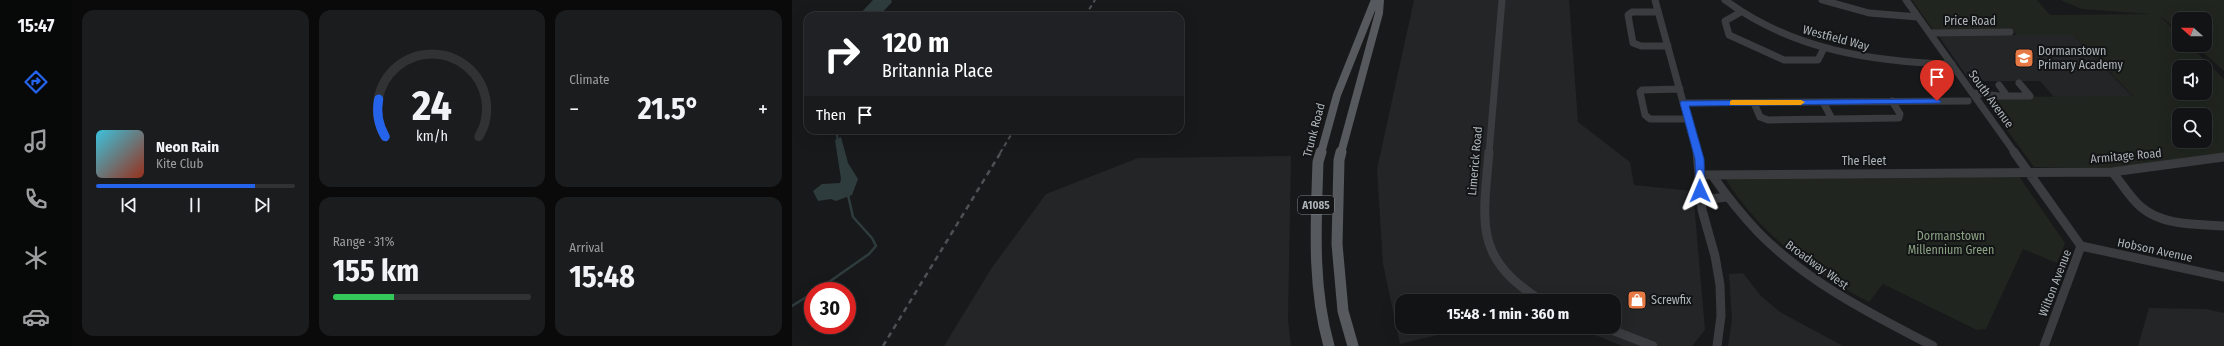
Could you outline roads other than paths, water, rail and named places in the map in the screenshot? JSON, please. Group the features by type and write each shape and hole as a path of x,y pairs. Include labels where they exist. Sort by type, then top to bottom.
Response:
{"main road":[{"name":"Trunk Road","path":"1329,346 1323,325 1315,249 1318,162 1337,96 1375,0"},
{"name":"A1085","path":"1353,346 1343,311 1337,244 1339,160 1379,13 1380,0"}],"street":[{"name":"Limerick Road","path":"1502,0 1485,205 1485,231 1490,248 1500,265 1523,289 1531,294"},
{"path":"1654,0 1689,119 1699,159 1701,200 1720,285 1721,316 1717,346"},
{"name":"Westfield Way","path":"1725,0 1741,12 1779,32 1824,48 1882,60 1952,64"},
{"path":"1822,0 1863,12 1918,17"},
{"name":"South Avenue","path":"1906,0 2029,172"},
{"path":"1658,12 1632,12 1628,15 1633,43 1641,46 1668,46"},
{"path":"1741,12 1725,21 1729,35 1780,59 1818,60 1824,48"},
{"name":"Price Road","path":"1930,33 2010,32"},
{"path":"1973,93 2007,96 2030,96 2019,83"},
{"path":"1999,85 2007,96"},
{"path":"1680,89 1642,90 1640,92 1645,115 1650,119 1689,119"},
{"path":"1754,103 1760,117 1765,120 1899,118 1900,114 1892,101"},
{"path":"1684,103 1968,101"},
{"path":"1823,102 1832,119"},
{"path":"2220,158 2224,165"},
{"name":"Armitage Road","path":"2029,172 2112,172 2220,158"},
{"name":"The Fleet","path":"1700,175 2029,172"},
{"name":"Wilton Avenue","path":"2029,172 2081,246 2044,346"},
{"path":"2112,172 2140,206 2152,213 2171,220 2224,226"},
{"name":"Broadway West","path":"1712,175 1727,197 1773,248 1810,278 1851,304 1932,346"},
{"path":"1701,200 1727,197"},
{"name":"Hobson Avenue","path":"2081,246 2224,277"},
{"path":"1621,334 1653,346"}],"waterway":[{"path":"837,134 838,141"},
{"path":"829,282 869,254 876,246 872,238 853,217 848,195"},
{"path":"792,306 804,299"}],"railway":[{"path":"1088,12 1095,0"},
{"path":"1000,153 1012,134"},
{"path":"883,346 1001,152"}],"place":[{"name":"Dormanstown Primary Academy","path":"2024,58"},
{"name":"Screwfix","path":"1637,300"}],"park label":[{"name":"Dormanstown Millennium Green","path":"1951,243"}]}
